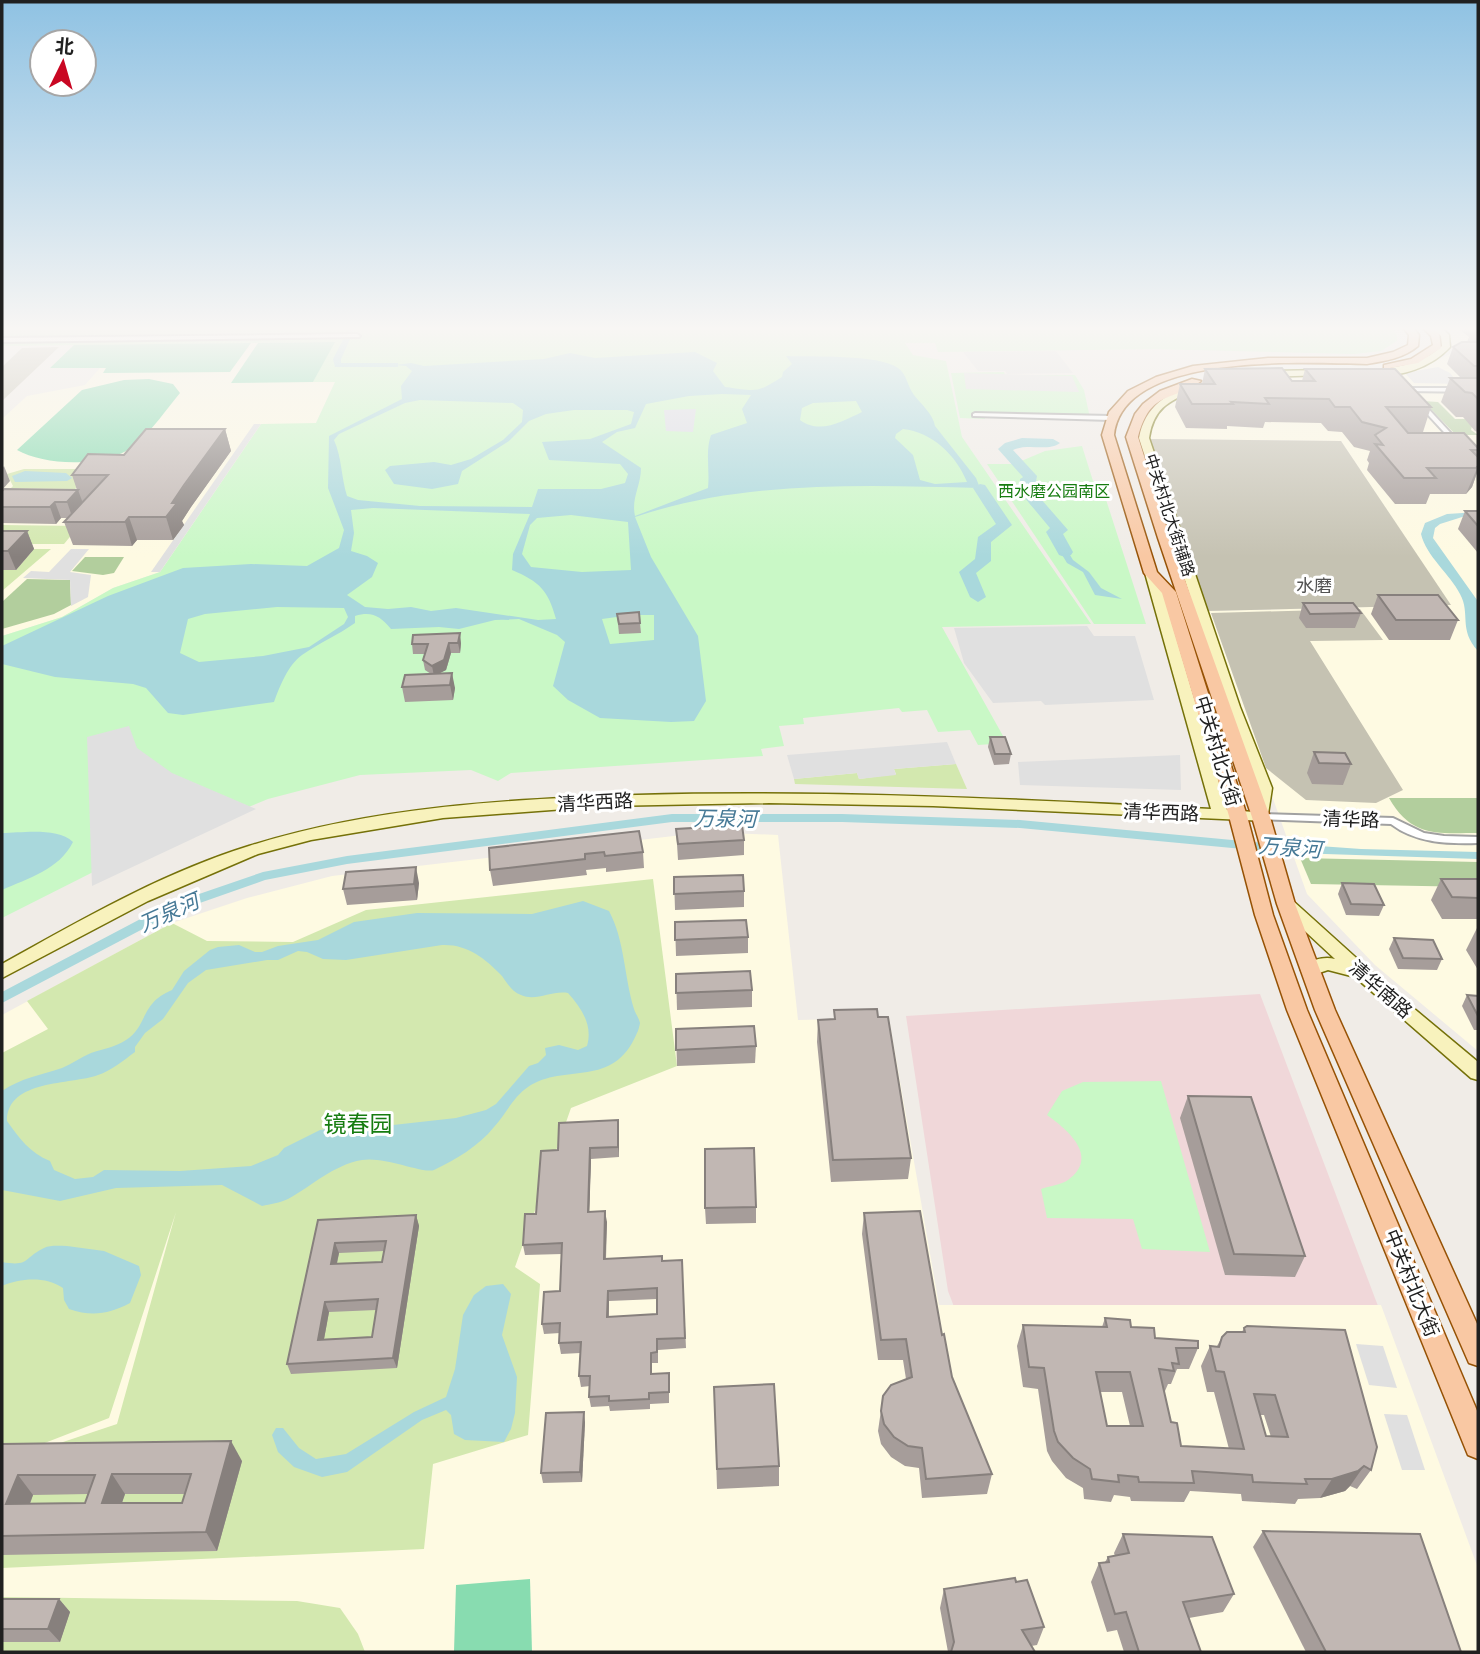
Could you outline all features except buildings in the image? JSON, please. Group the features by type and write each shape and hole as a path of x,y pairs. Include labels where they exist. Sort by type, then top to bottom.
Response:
{"main road":[{"path":"1111,418 1122,403"},
{"name":"中关村北大街","path":"1150,403 1135,420 1132,437 1164,538 1261,817 1286,904 1325,1010 1476,1344"},
{"name":"中关村北大街","path":"1111,418 1108,435 1113,456 1151,573 1169,592 1202,699 1229,815 1242,835 1264,915 1297,1010 1478,1445"},
{"path":"1192,718 1202,699"}],"street":[{"name":"中关村北大街辅路","path":"1161,403 1146,421 1144,438 1233,706 1264,788 1261,817"},
{"path":"1420,403 1460,446"},
{"path":"975,415 1111,418"},
{"name":"中关村北大街辅路","path":"1151,573 1192,718 1229,815"},
{"name":"清华西路","path":"2,971 192,872 290,839 467,810 671,799 746,799 1261,817"},
{"name":"清华路","path":"1261,817 1393,821 1427,838 1478,840"},
{"name":"清华南路","path":"1286,904 1478,1073"},
{"path":"1310,970 1327,962 1355,970 1367,978"}],"shaded area":[{"path":"19,403 325,403 316,423 160,572 113,588 62,617 2,636 2,419"},
{"path":"1173,403 1478,403 1478,1051 1375,965 1307,894 1206,611 1450,605 1341,441 1150,439 1147,424 1155,412"},
{"path":"696,409 693,432 666,431 664,410"},
{"path":"254,424 261,424 160,572 151,572"},
{"path":"1150,439 1341,441 1451,605 1206,611"},
{"path":"71,549 89,549 70,572 91,575 88,597 71,606 70,580 23,578 31,571 49,572"},
{"path":"1360,609 1383,640 1310,641 1403,790 1376,803 1306,800 1266,768 1211,613"},
{"path":"1087,626 1094,636 1135,636 1154,700 1045,705 1041,701 993,703 964,663 954,628"},
{"path":"129,726 137,748 172,773 256,809 92,886 87,737"},
{"path":"947,742 956,764 894,769 896,775 859,779 857,773 794,779 787,755"},
{"path":"1180,755 1181,790 1020,785 1018,762"},
{"path":"682,835 778,835 798,1020 889,1018 939,1305 1381,1305 1478,1568 1478,1652 2,1652 2,1015 172,923 247,898 332,876"},
{"path":"1260,994 1468,1544 1037,1525 948,1291 906,1016"},
{"path":"1356,1344 1383,1346 1397,1388 1369,1385"},
{"path":"1384,1414 1407,1415 1425,1470 1402,1470"}],"green space":[{"path":"68,403 172,403 137,443 112,457 96,461 61,462 30,456 17,450"},
{"path":"325,403 955,403 962,437 1091,624 942,627 1007,743 978,745 970,730 938,732 927,710 902,712 899,708 803,718 804,724 779,726 784,746 761,749 763,756 511,773 498,781 471,770 360,775 268,799 109,864 2,918 2,636 62,617 113,588 160,572 261,424 316,423"},
{"path":"957,403 1087,403 1090,418 985,416 985,419 960,418"},
{"path":"1425,403 1439,403 1455,419 1467,419 1472,426 1471,430 1478,435 1456,435"},
{"name":"西水磨公园南区","path":"1082,446 1093,481 1101,484 1146,624 1094,624 987,464 1014,464 1045,451"},
{"path":"24,469 98,469 75,489 11,488 13,486 7,474"},
{"path":"2,525 79,526 64,544 2,544"},
{"path":"34,549 51,549 2,591 2,570 16,570"},
{"path":"85,557 124,557 114,573 103,575 72,571"},
{"path":"27,579 70,580 71,605 54,614 2,629 2,602"},
{"path":"956,764 967,789 795,784 794,779 857,773 859,779 896,774 894,769"},
{"path":"1389,798 1478,798 1478,833 1438,832 1416,827 1398,811"},
{"path":"1300,858 1478,862 1478,887 1311,884"},
{"name":"镜春园","path":"653,879 677,1066 571,1108 515,1267 540,1284 528,1435 433,1464 424,1549 2,1568 2,1472 6,1461 117,1424 176,1212 109,1418 19,1453 2,1451 2,1053 48,1029 27,1001 172,923 207,941 293,942 366,910"},
{"path":"1161,1081 1210,1252 1142,1249 1133,1219 1047,1218 1041,1189 1068,1180 1081,1162 1077,1144 1064,1128 1047,1115 1062,1091 1083,1082"},
{"path":"530,1579 532,1652 454,1652 456,1585"},
{"path":"2,1597 297,1601 340,1608 358,1634 365,1652 2,1652"}],"water":[{"path":"394,403 405,403 339,434 334,440 347,496 358,500 420,506 532,507 538,489 601,489 625,483 628,474 620,464 549,460 542,442 590,439 631,424 634,412 574,410 546,414 529,421 509,441 462,471 458,484 432,489 394,484 385,470 390,466 434,462 451,465 471,459 503,440 522,422 523,410 513,403 650,403 646,404 635,428 617,432 602,442 641,468 634,503 635,516 708,488 708,448 711,435 747,423 742,409 746,403 813,403 802,408 800,420 823,426 862,412 857,403 921,403 935,426 976,478 980,488 849,486 762,491 719,496 635,517 651,557 698,636 706,701 694,721 600,718 568,700 553,686 565,642 557,635 519,619 495,620 459,629 391,629 375,616 355,616 355,623 297,659 285,676 274,702 183,715 168,713 146,688 133,684 55,677 2,664 2,646 108,596 183,568 251,564 307,566 339,548 344,530 328,488 329,436","holes":["903,429 933,440 950,454 967,482 935,484 920,480 913,455 895,438","373,508 530,514 513,554 512,570 542,588 556,619 538,620 456,608 431,611 411,607 365,607 347,595 372,577 378,563 351,551 354,533 351,510","571,515 628,522 631,570 582,572 531,567 522,554 530,525 537,518","277,607 344,608 348,617 344,624 309,647 263,656 199,662 180,653 188,619 205,614","654,615 654,640 610,644 602,619"]},
{"path":"1022,467 1033,476 1038,504 1046,508 1061,531 1057,534 1073,560 1089,572 1101,588 1122,599 1095,595 1083,572 1067,563 1049,533 1053,528 1051,524 1020,493 1020,479 1025,476"},
{"path":"25,471 66,473 72,478 67,481 15,482 12,476"},
{"path":"1478,512 1440,524 1435,528 1433,538 1477,600 1478,651 1468,636 1465,608 1460,594 1428,550 1421,534 1425,523 1447,514"},
{"path":"2,833 58,834 73,842 60,860 32,877 2,890"},
{"path":"1291,844 1478,852 1478,859 1295,853"},
{"path":"583,901 609,911 618,934 631,997 640,1023 638,1031 627,1051 602,1069 557,1076 528,1087 488,1134 466,1152 442,1166 429,1171 381,1160 362,1160 332,1171 288,1199 262,1206 222,1185 116,1188 60,1201 2,1190 2,1091 126,1040 138,1028 154,1001 172,990 184,971 210,950 239,945 262,952 278,946 318,940 354,922 417,913 532,914","holes":["451,945 467,950 489,963 518,994 532,997 568,993 585,1018 589,1031 587,1046 578,1050 559,1045 545,1048 546,1055 538,1063 529,1066 496,1104 486,1110 456,1118 393,1125 359,1124 320,1130 284,1148 278,1155 251,1166 180,1171 104,1170 93,1177 75,1179 54,1170 50,1161 31,1149 7,1121 10,1107 17,1098 29,1091 98,1075 135,1052 135,1047 145,1033 163,1019 188,983 206,970 278,960 298,951 323,959 346,960"]},
{"path":"67,1246 104,1251 139,1266 141,1275 130,1303 108,1312 85,1313 69,1309 64,1300 63,1288 56,1284 25,1280 2,1286 2,1262 22,1262 46,1247"},
{"path":"503,1284 511,1294 502,1335 517,1377 515,1413 504,1442 465,1440 454,1434 451,1415 446,1410 422,1420 347,1472 322,1477 294,1467 278,1452 272,1435 276,1428 283,1428 299,1448 316,1459 346,1454 414,1412 446,1397 455,1369 463,1315 474,1295 486,1286"}],"waterway":[{"path":"1053,443 1022,442 1005,449 1030,476 1027,492 1060,530 1054,532 1065,552"},
{"path":"978,597 967,572 983,561 983,540 1004,525 980,488"},
{"name":"万泉河","path":"2,998 172,908 263,876 347,860 672,818 842,818 1020,824 1308,851"}],"district":[{"name":"水磨","path":"1314,586"}]}
